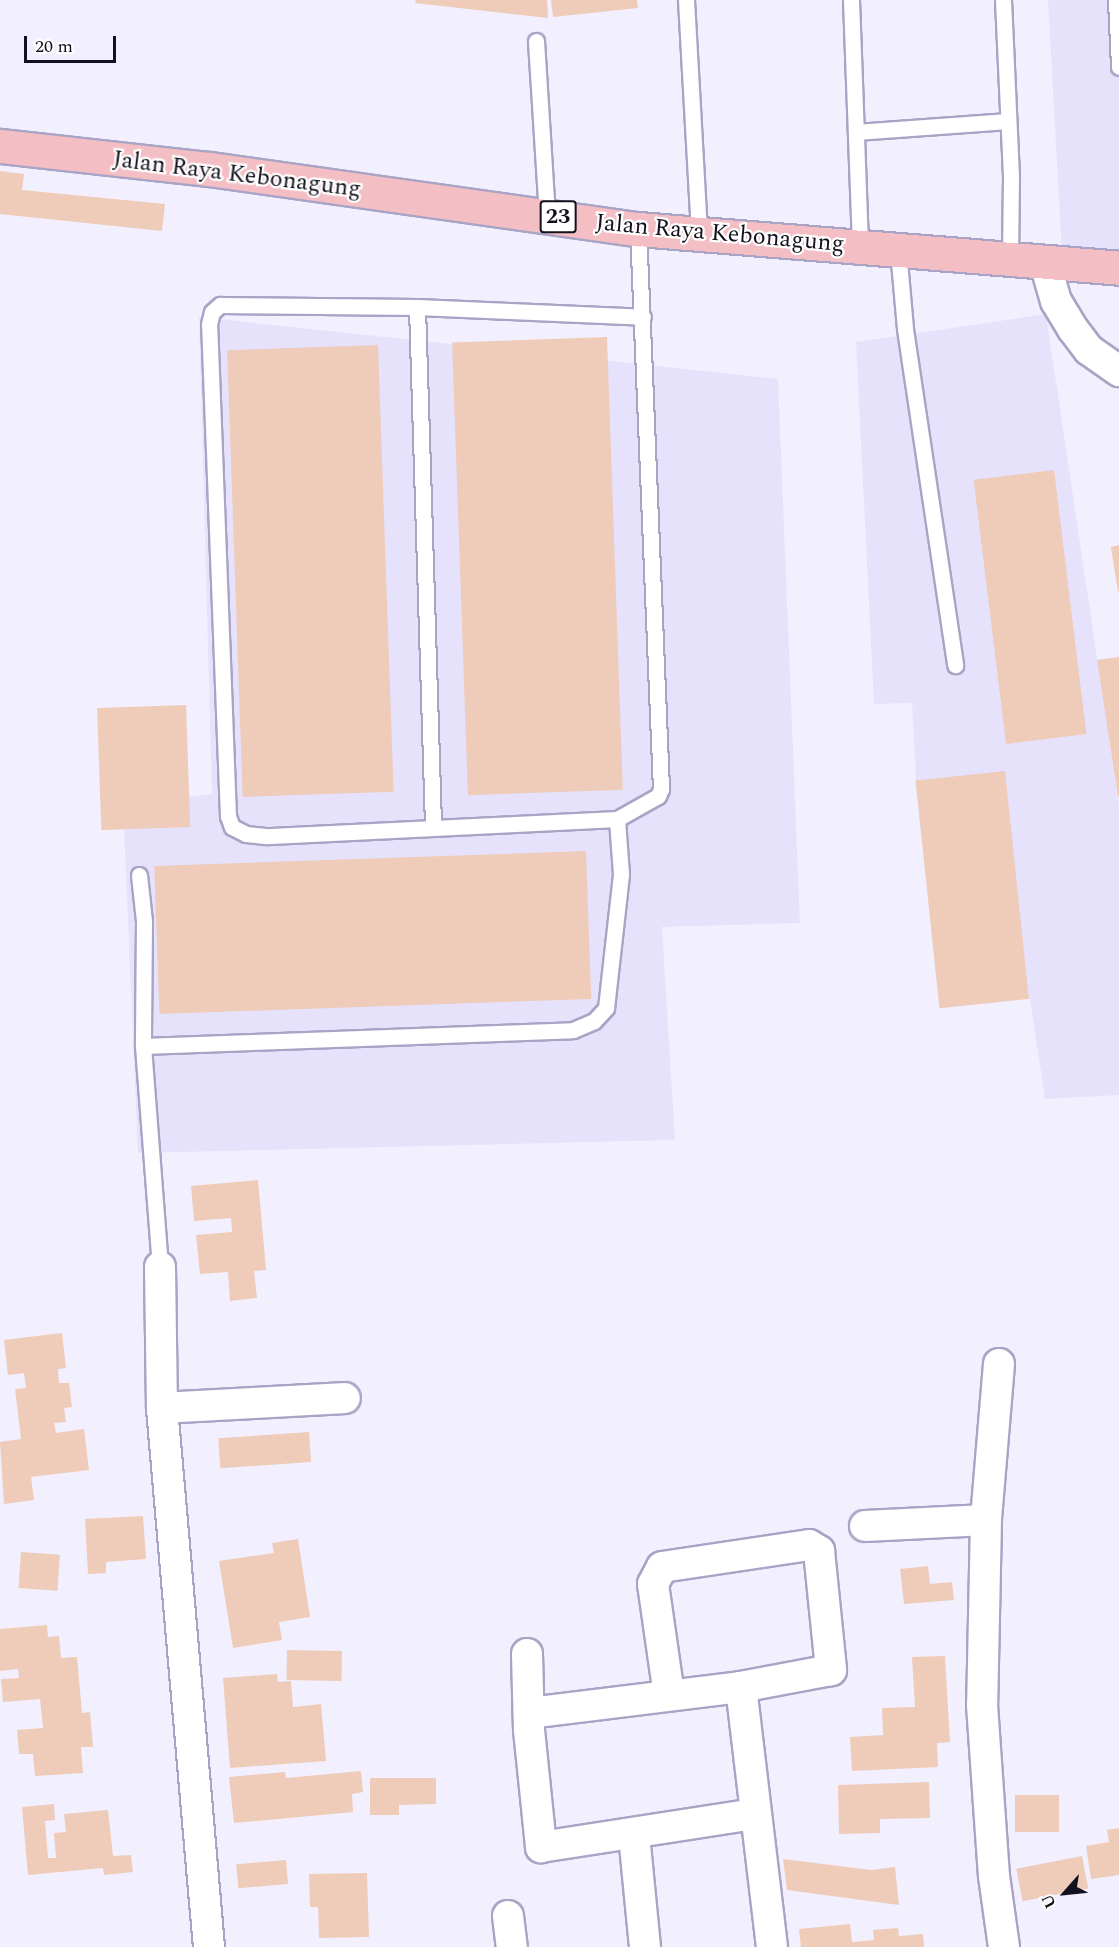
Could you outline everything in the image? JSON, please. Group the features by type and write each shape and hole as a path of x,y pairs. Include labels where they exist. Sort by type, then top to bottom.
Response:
{"highway":[{"name":"Jalan Raya Kebonagung","path":"0,146 209,169 638,229 1119,268"}],"street":[{"path":"1045,262 1056,301 1073,329 1089,350 1119,371"},
{"path":"160,1267 162,1408 209,1947"},
{"path":"999,1364 986,1520 982,1705 994,1876 1004,1947"},
{"path":"162,1408 345,1398"},
{"path":"865,1526 986,1520"},
{"path":"529,1713 741,1687 831,1670 821,1556 815,1547 670,1563 656,1573 653,1584 669,1695"},
{"path":"527,1654 538,1845 544,1848 755,1814"},
{"path":"741,1687 772,1947"},
{"path":"634,1835 645,1947"},
{"path":"508,1916 512,1947"}],"lane":[{"path":"686,0 699,234"},
{"path":"851,0 860,247"},
{"path":"1003,0 1010,259"},
{"path":"1116,0 1119,67"},
{"path":"537,41 547,215"},
{"path":"856,132 1008,121"},
{"path":"638,229 643,317 661,789 658,796 617,819 433,826 265,836 236,831 229,823 209,324 212,312 220,305 417,307 643,317"},
{"path":"898,250 905,329 955,665"},
{"path":"417,307 433,826"},
{"path":"143,1046 573,1030 594,1022 606,1008 611,989 621,874 617,819"},
{"path":"139,874 144,921 143,1046 160,1267"}],"shaded area":[{"path":"1048,0 1119,0 1119,257 1062,255"},
{"path":"1046,314 1119,806 1119,1095 1045,1099 1030,999 941,1008 916,781 912,703 874,704 856,342"},
{"path":"199,317 778,379 800,923 662,927 675,1140 138,1153 123,804 212,794"}],"building":[{"path":"416,0 547,0 548,18 415,3"},
{"path":"551,0 637,0 638,8 553,17"},
{"path":"0,171 24,174 22,190 165,204 162,231 0,214"},
{"path":"607,337 623,790 468,795 452,342"},
{"path":"378,345 394,792 243,797 227,350"},
{"path":"1054,470 1086,734 1006,744 974,480"},
{"path":"1119,545 1119,591 1118,592 1111,547"},
{"path":"1119,657 1119,797 1118,797 1097,660"},
{"path":"186,705 190,827 101,830 97,708"},
{"path":"1005,771 1029,999 939,1008 915,780"},
{"path":"586,851 591,999 159,1014 154,866"},
{"path":"258,1180 266,1270 254,1271 257,1298 230,1301 228,1272 200,1274 196,1235 232,1232 231,1218 194,1221 191,1186"},
{"path":"62,1333 66,1368 58,1369 59,1383 69,1383 72,1407 64,1408 66,1422 54,1423 56,1433 84,1429 89,1470 31,1477 34,1500 4,1504 0,1442 21,1439 15,1389 26,1388 24,1373 8,1375 4,1340"},
{"path":"309,1432 311,1462 220,1468 218,1438"},
{"path":"143,1516 146,1559 106,1562 106,1573 88,1574 85,1519"},
{"path":"298,1539 310,1617 279,1622 282,1640 233,1648 219,1561 274,1553 272,1543"},
{"path":"21,1552 60,1555 57,1591 18,1588"},
{"path":"928,1566 930,1584 952,1582 954,1600 904,1604 900,1569"},
{"path":"47,1625 48,1637 59,1636 61,1658 77,1657 82,1713 90,1712 93,1747 81,1747 83,1773 35,1776 33,1754 19,1754 17,1730 43,1728 40,1699 3,1702 1,1679 19,1678 18,1669 0,1671 0,1629"},
{"path":"287,1650 342,1651 341,1681 286,1680"},
{"path":"945,1656 950,1742 937,1743 938,1767 852,1771 850,1737 883,1735 882,1708 915,1707 912,1657"},
{"path":"277,1674 278,1682 291,1681 293,1707 321,1704 326,1761 230,1768 223,1678"},
{"path":"361,1771 363,1792 352,1794 353,1812 234,1823 229,1777 285,1772 286,1778"},
{"path":"370,1778 436,1778 436,1804 399,1805 399,1815 370,1815"},
{"path":"929,1782 930,1818 880,1819 880,1833 839,1834 838,1785"},
{"path":"1015,1795 1059,1795 1059,1832 1015,1832"},
{"path":"54,1804 55,1820 45,1821 48,1858 56,1858 54,1833 66,1832 64,1814 108,1810 113,1856 131,1855 133,1872 104,1875 103,1868 28,1875 22,1807"},
{"path":"1119,1828 1119,1875 1091,1879 1086,1846 1109,1842 1107,1830"},
{"path":"1082,1856 1088,1888 1023,1901 1016,1869"},
{"path":"783,1859 871,1870 895,1867 899,1905 787,1890"},
{"path":"286,1860 288,1884 238,1888 236,1864"},
{"path":"367,1873 369,1937 319,1938 318,1907 310,1907 309,1874"},
{"path":"850,1924 852,1942 874,1940 873,1930 898,1928 899,1936 923,1934 924,1947 801,1947 799,1929"}]}
